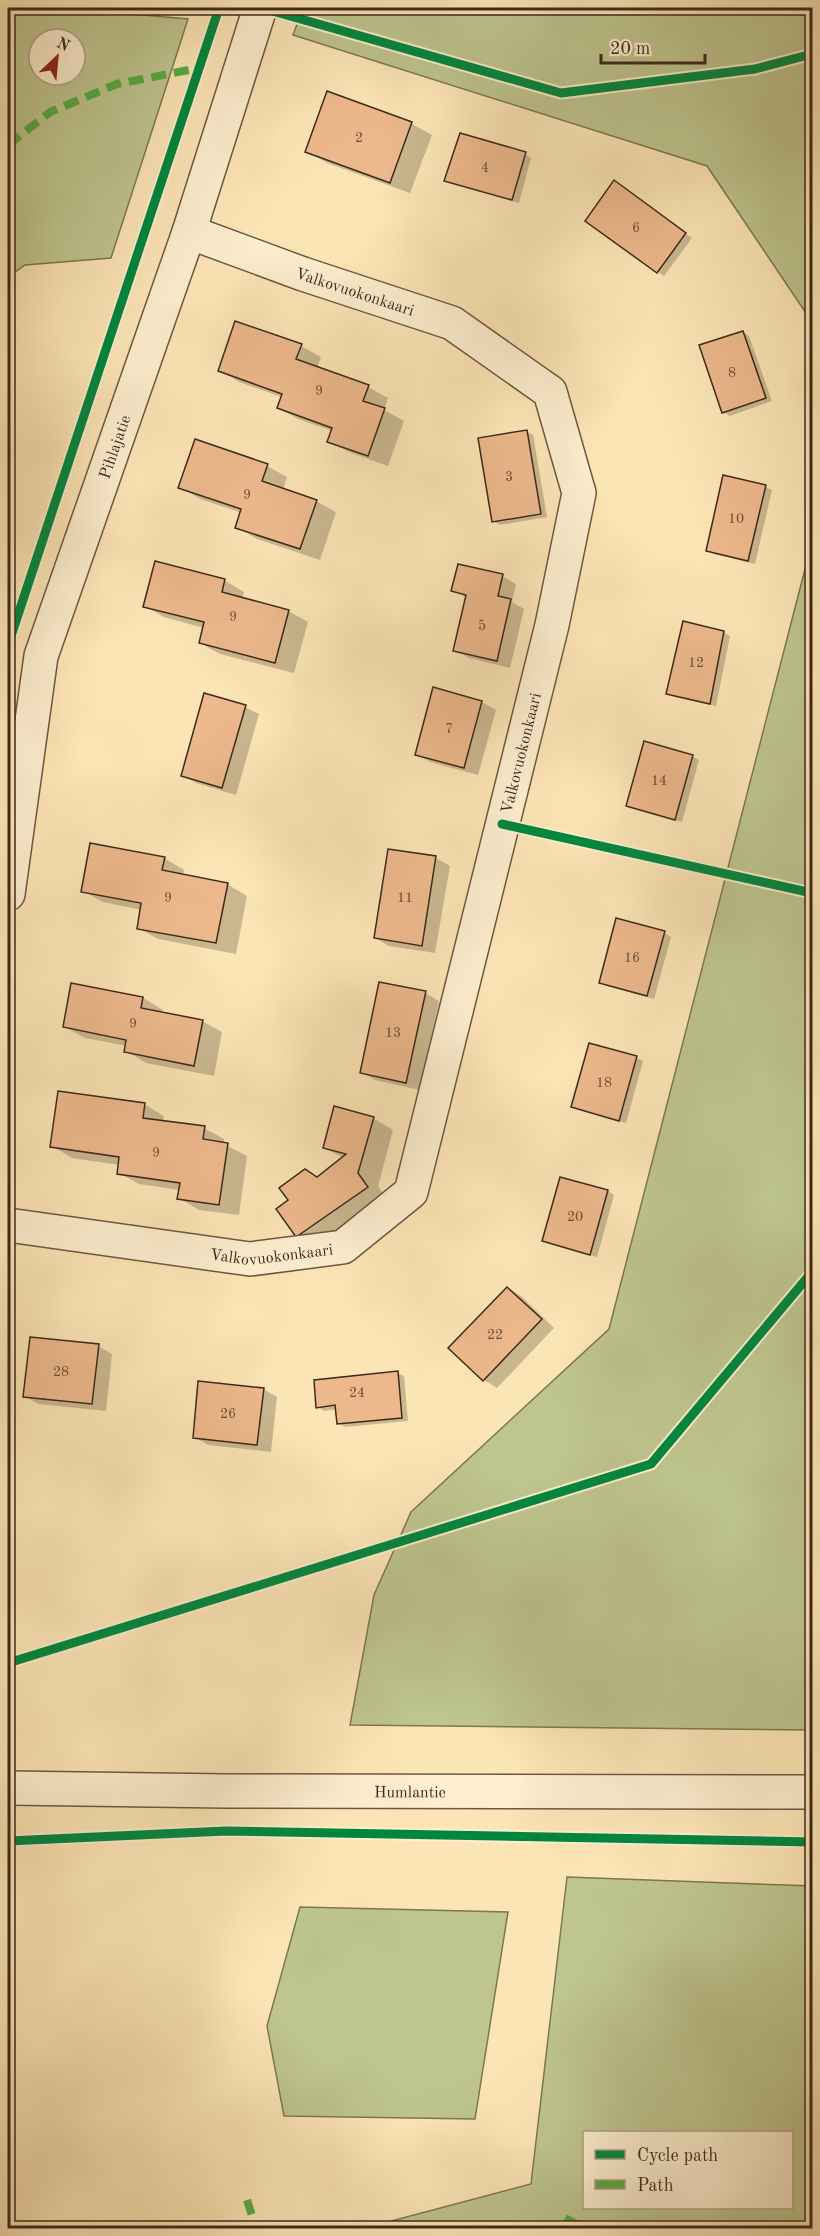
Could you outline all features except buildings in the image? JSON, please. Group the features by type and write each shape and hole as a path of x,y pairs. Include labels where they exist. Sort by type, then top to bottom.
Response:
{"street":[{"name":"Pihlajatie","path":"8,894 41,656 189,232 260,8"},
{"name":"Valkovuokonkaari","path":"8,1225 250,1259 343,1247 411,1192 552,625 579,493 550,392 452,323 303,274 189,232"},
{"name":"Humlantie","path":"8,1788 238,1791 813,1792"}],"green space":[{"path":"8,8 63,8 188,19 111,258 25,265 8,277"},
{"path":"303,8 812,8 812,322 707,166 293,35"},
{"path":"812,542 812,1730 350,1725 374,1595 411,1512 609,1329"},
{"path":"567,1877 812,1886 812,2228 365,2228 531,2184"},
{"path":"300,1907 508,1912 475,2119 284,2116 267,2026"}],"marked path":[{"path":"8,145 50,112 117,84 199,68"},
{"path":"247,2200 256,2228"},
{"path":"565,2218 584,2228"}],"cycle path":[{"path":"8,645 219,8"},
{"path":"262,8 561,93 755,69 812,54"},
{"path":"502,824 812,893"},
{"path":"8,1663 651,1464 812,1272"},
{"path":"8,1841 226,1831 812,1842"}]}
